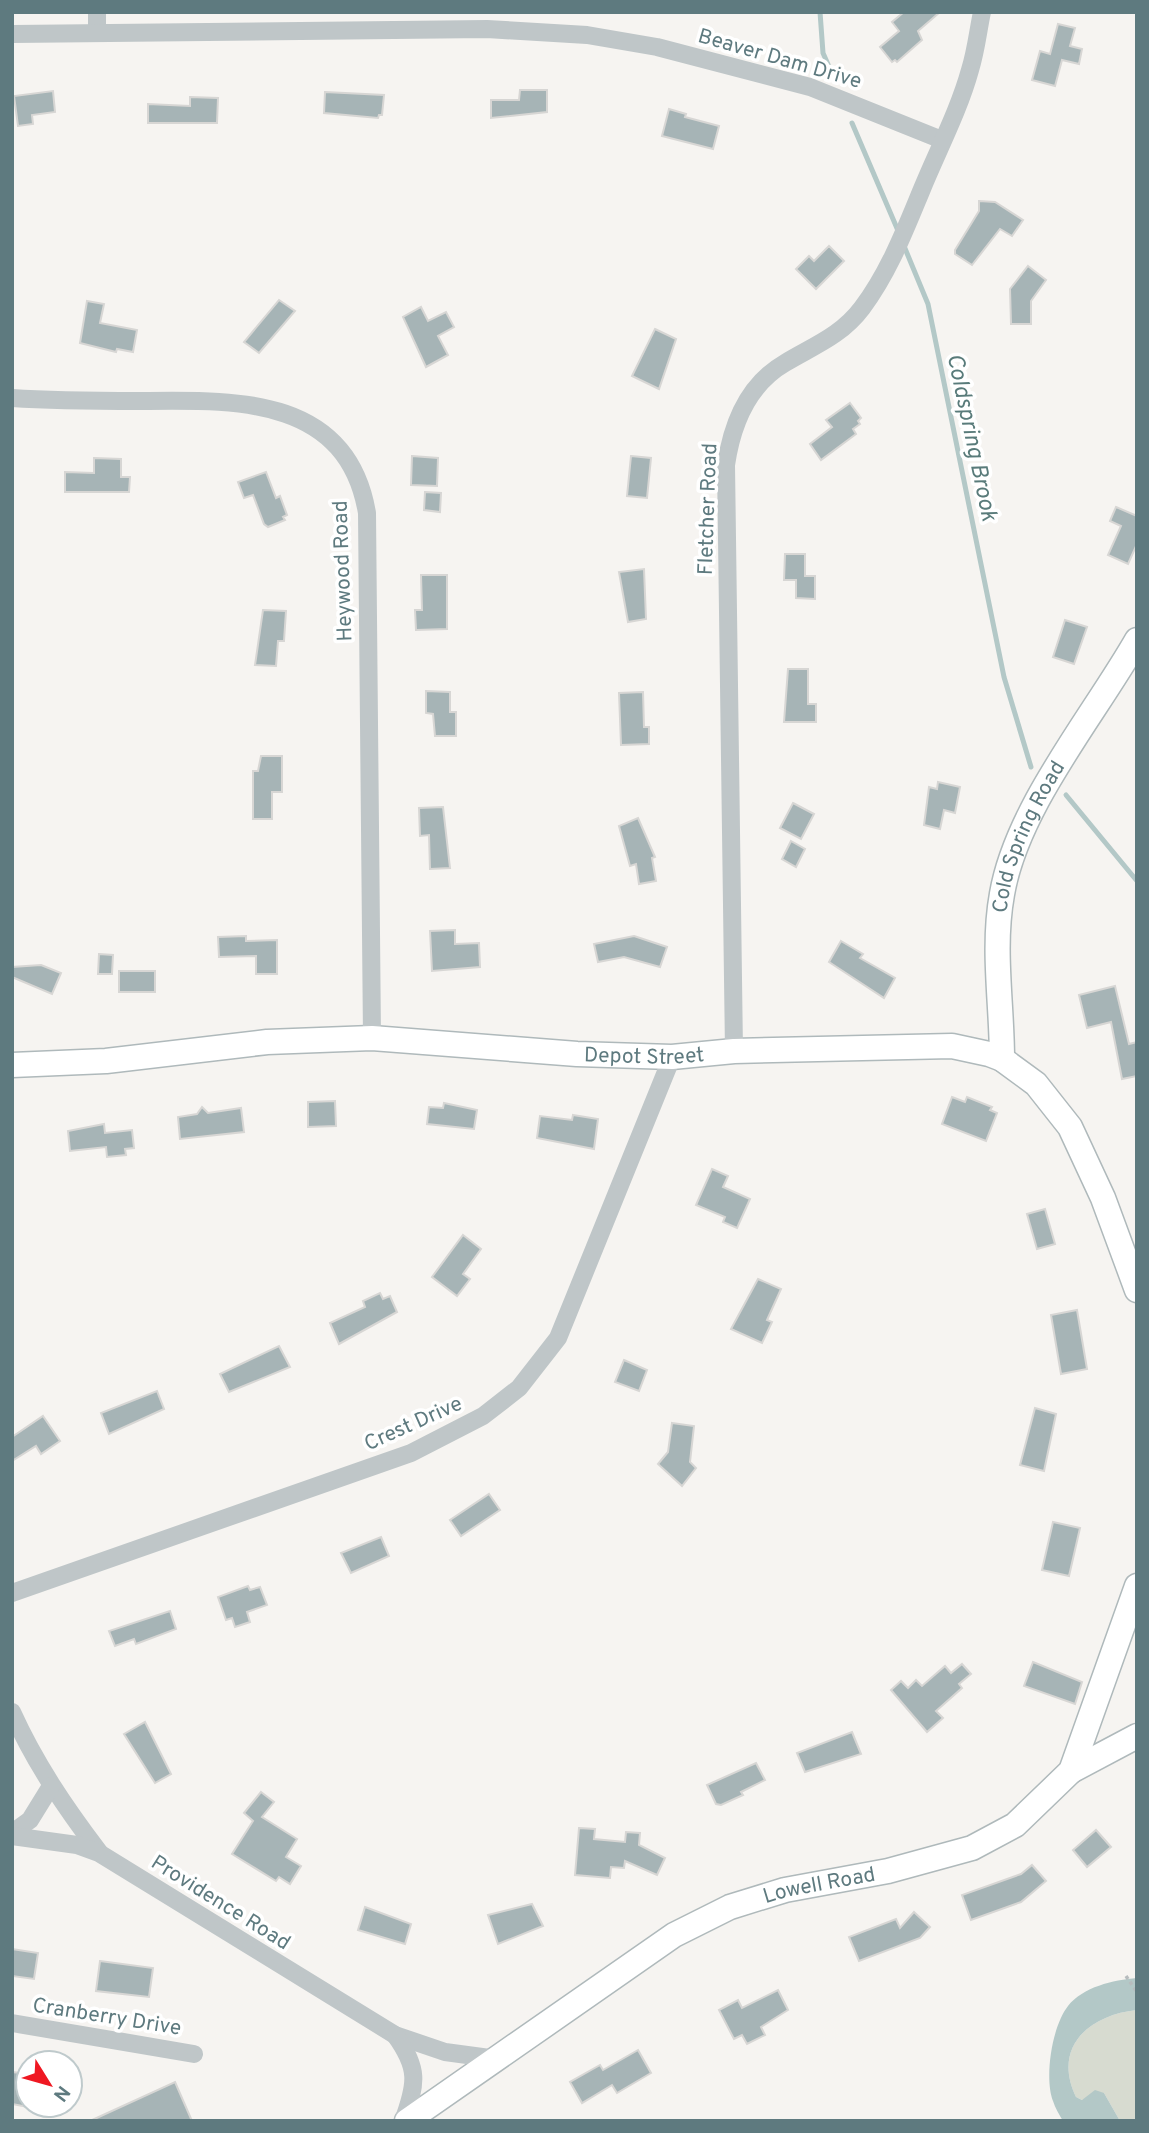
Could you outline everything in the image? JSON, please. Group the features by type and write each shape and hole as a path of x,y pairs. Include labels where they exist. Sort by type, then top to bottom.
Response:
{"street":[{"path":"97,12 97,33"},
{"name":"Fletcher Road","path":"734,1051 726,465 730,437 745,402 759,382 785,363 832,338 862,308 893,258 970,71 982,12"},
{"name":"Beaver Dam Drive","path":"12,34 486,29 587,35 657,47 810,87 942,140"},
{"name":"Heywood Road","path":"12,398 76,402 202,399 263,406 314,427 327,436 349,461 364,494 367,513 372,1038"},
{"name":"Cold Spring Road","path":"1002,1059 998,955 1001,896 1007,867 1035,807 1137,640"},
{"name":"Depot Street","path":"12,1065 106,1061 267,1042 372,1038 577,1054 672,1057 734,1051 952,1046 1002,1059 1036,1084 1070,1127 1103,1198 1137,1290"},
{"name":"Crest Drive","path":"12,1593 411,1454 483,1416 519,1388 558,1338 672,1057"},
{"name":"Lowell Road","path":"405,2121 674,1935 730,1907 785,1890 888,1871 972,1849 1015,1825 1071,1771 1137,1586"},
{"path":"12,1712 30,1751 51,1786 99,1853"},
{"path":"1071,1771 1137,1736"},
{"name":"Providence Road","path":"12,1835 30,1820 51,1786"},
{"name":"Providence Road","path":"12,1835 77,1845 99,1853 395,2035 445,2052 497,2059"},
{"name":"Cranberry Drive","path":"12,2023 194,2054"},
{"name":"Providence Road","path":"395,2035 410,2057 415,2080 405,2121"}],"path":[{"path":"1126,1976 1137,1992"}],"shaded area":[{"path":"1137,1978 1137,2010 1120,2013 1090,2027 1072,2049 1069,2063 1070,2079 1076,2097 1082,2100 1095,2090 1104,2093 1120,2121 1063,2121 1054,2104 1049,2079 1051,2052 1062,2015 1074,1999 1090,1989"},
{"path":"1137,2010 1137,2121 1120,2121 1104,2093 1082,2100 1076,2097 1070,2079 1069,2063 1072,2049 1079,2037 1090,2027 1120,2013"}],"building":[{"path":"904,12 940,12 918,31 922,40 897,62 892,62 880,47 899,31 892,22"},
{"path":"1058,24 1075,28 1070,46 1082,49 1079,64 1062,60 1055,86 1032,80 1040,51 1050,54"},
{"path":"520,90 547,90 547,112 491,118 491,100 519,100"},
{"path":"53,91 55,112 32,115 33,124 18,126 14,96"},
{"path":"325,92 384,95 382,115 378,118 324,113"},
{"path":"190,97 218,98 217,123 148,123 148,104 190,106"},
{"path":"669,109 686,114 685,117 719,126 713,149 662,136"},
{"path":"979,201 995,202 1023,220 1012,236 1000,229 972,265 955,254 955,250 979,211"},
{"path":"829,246 844,261 816,289 796,269 809,256 814,261"},
{"path":"1028,266 1046,280 1031,301 1031,324 1011,324 1010,289"},
{"path":"279,300 295,311 259,353 244,342"},
{"path":"87,301 104,304 100,323 137,330 133,352 117,349 116,352 80,343"},
{"path":"421,307 428,321 446,312 454,327 438,336 448,355 426,367 403,317"},
{"path":"655,329 676,339 659,389 632,376"},
{"path":"850,403 861,418 858,421 860,424 853,429 856,434 821,460 810,444 832,427 826,420"},
{"path":"412,456 438,458 437,486 411,485"},
{"path":"631,456 651,458 647,498 627,496"},
{"path":"94,458 121,459 121,477 130,477 129,492 65,492 65,472 94,473"},
{"path":"266,472 276,498 280,496 287,515 283,517 285,520 268,527 264,524 253,495 244,498 238,482"},
{"path":"425,492 441,493 440,512 424,510"},
{"path":"1116,507 1137,516 1137,544 1128,564 1108,555 1121,526 1110,521"},
{"path":"785,554 805,554 805,576 815,576 815,599 796,598 796,580 784,580"},
{"path":"644,569 646,619 628,622 619,572"},
{"path":"421,575 447,575 447,629 416,630 415,610 422,610"},
{"path":"263,610 286,611 284,641 278,641 276,666 255,665"},
{"path":"1065,620 1087,627 1074,664 1053,657"},
{"path":"788,669 808,669 808,704 816,704 816,722 784,722"},
{"path":"426,691 450,692 450,712 456,712 456,736 435,736 433,714 426,713"},
{"path":"643,692 644,727 649,727 649,744 621,745 619,693"},
{"path":"261,756 282,756 282,792 272,792 272,819 253,819 253,771 258,771"},
{"path":"938,782 960,787 955,813 944,810 940,829 924,825 929,787 937,789"},
{"path":"793,803 814,814 801,839 780,828"},
{"path":"443,807 450,868 430,869 429,835 420,836 419,808"},
{"path":"638,818 655,857 652,858 656,881 639,884 636,864 630,866 619,826"},
{"path":"791,841 805,849 796,867 782,859"},
{"path":"455,930 455,944 479,943 480,967 432,971 430,931"},
{"path":"246,936 246,941 277,940 277,974 256,974 256,956 219,957 218,937"},
{"path":"634,936 667,947 660,967 624,957 598,962 594,944"},
{"path":"841,941 863,954 860,958 895,978 884,998 829,962"},
{"path":"99,954 113,955 112,974 98,974"},
{"path":"41,965 61,973 52,994 12,977 12,967"},
{"path":"119,971 155,971 155,992 119,992"},
{"path":"1115,986 1129,1044 1137,1042 1137,1076 1122,1079 1111,1022 1087,1028 1079,995"},
{"path":"952,1097 965,1102 967,1097 992,1107 990,1110 997,1113 986,1141 942,1124"},
{"path":"335,1101 336,1126 308,1127 308,1102"},
{"path":"444,1103 477,1110 474,1129 427,1124 429,1107 443,1108"},
{"path":"202,1107 208,1113 241,1108 244,1132 180,1139 178,1117 197,1114"},
{"path":"573,1115 598,1119 594,1149 537,1138 540,1116 572,1120"},
{"path":"104,1124 105,1133 132,1130 134,1148 125,1149 126,1155 107,1157 106,1147 70,1151 68,1131"},
{"path":"712,1169 728,1176 723,1187 750,1199 737,1228 723,1222 725,1217 696,1205"},
{"path":"1045,1209 1055,1244 1037,1249 1027,1214"},
{"path":"463,1235 481,1249 463,1274 470,1279 457,1296 432,1277"},
{"path":"758,1279 781,1289 767,1320 772,1322 762,1343 731,1329"},
{"path":"380,1293 383,1299 390,1296 397,1312 339,1344 330,1323 365,1307 363,1301"},
{"path":"1077,1310 1087,1369 1061,1374 1051,1315"},
{"path":"279,1346 290,1367 229,1392 220,1374"},
{"path":"624,1360 647,1370 639,1391 615,1382"},
{"path":"157,1391 164,1409 109,1434 101,1413"},
{"path":"1035,1408 1056,1414 1044,1471 1020,1465"},
{"path":"43,1416 60,1441 41,1454 36,1446 12,1461 12,1437"},
{"path":"672,1423 694,1426 690,1462 696,1468 682,1486 658,1464 668,1452"},
{"path":"489,1494 500,1510 461,1536 450,1520"},
{"path":"1053,1522 1080,1528 1069,1576 1042,1570"},
{"path":"381,1537 389,1556 351,1573 341,1553"},
{"path":"248,1586 250,1590 260,1587 267,1605 247,1612 250,1622 235,1627 232,1618 226,1620 218,1597"},
{"path":"170,1611 176,1629 136,1644 134,1639 115,1646 109,1631"},
{"path":"1033,1662 1082,1682 1075,1704 1024,1686"},
{"path":"962,1664 971,1674 959,1684 962,1688 936,1711 943,1718 927,1732 891,1690 901,1681 908,1688 916,1680 922,1686 945,1666 951,1673"},
{"path":"145,1722 171,1774 155,1783 124,1734"},
{"path":"852,1732 861,1754 805,1772 797,1753"},
{"path":"756,1763 765,1780 741,1792 743,1795 721,1805 716,1804 707,1785"},
{"path":"261,1792 274,1802 262,1817 297,1839 286,1857 301,1866 290,1884 279,1877 276,1881 232,1854 253,1821 244,1813"},
{"path":"579,1828 595,1829 594,1839 625,1842 626,1832 640,1833 639,1845 665,1858 657,1875 625,1861 624,1868 611,1867 610,1878 575,1875"},
{"path":"1096,1830 1111,1847 1087,1867 1073,1850"},
{"path":"1032,1865 1046,1881 1021,1902 971,1920 962,1895 1021,1874"},
{"path":"532,1904 543,1926 498,1944 488,1915"},
{"path":"365,1907 411,1924 405,1944 358,1930"},
{"path":"914,1912 930,1927 920,1938 859,1961 849,1937 896,1919 900,1928"},
{"path":"12,1949 38,1953 34,1979 12,1976"},
{"path":"100,1961 153,1968 149,1997 96,1991"},
{"path":"778,1990 788,2010 761,2027 765,2035 747,2044 742,2035 734,2039 719,2010 738,2000 742,2008"},
{"path":"638,2050 651,2073 617,2093 612,2085 582,2103 570,2082 600,2065 603,2070"},
{"path":"12,2072 14,2104 12,2104"},
{"path":"175,2082 192,2121 90,2121"}],"waterway":[{"name":"Coldspring Brook","path":"820,12 823,53 830,69"},
{"name":"Coldspring Brook","path":"852,123 899,233"},
{"name":"Coldspring Brook","path":"904,246 928,304 1004,677 1031,767"},
{"name":"Coldspring Brook","path":"1066,795 1137,881"}]}
